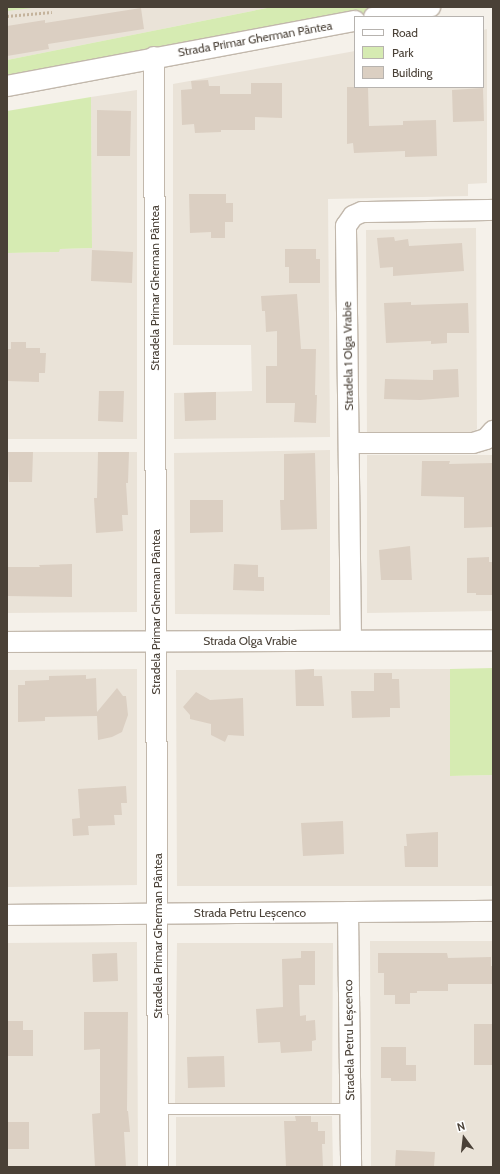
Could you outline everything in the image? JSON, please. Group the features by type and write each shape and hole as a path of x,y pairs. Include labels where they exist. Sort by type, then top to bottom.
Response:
{"street":[{"path":"380,16 430,7"},
{"name":"Strada Primar Gherman Pântea","path":"7,86 154,57 354,21"},
{"name":"Stradela Primar Gherman Pântea","path":"154,57 158,1167"},
{"name":"Stradela 1 Olga Vrabie","path":"351,640 346,226 353,216 362,212 493,210"},
{"path":"349,443 473,443 486,439 493,431"},
{"name":"Strada Olga Vrabie","path":"7,642 493,640"},
{"name":"Strada Petru Leșcenco","path":"7,915 493,911"},
{"name":"Stradela Petru Leșcenco","path":"348,912 351,1167"}],"lane":[{"path":"158,1109 350,1109"}],"path":[{"path":"7,16 52,12"}],"shaded area":[{"path":"7,7 272,7 7,60"},
{"path":"487,29 487,183 468,184 468,196 328,199 330,437 174,439 174,393 252,391 251,345 173,345 173,84 354,51 354,88 484,88 484,30"},
{"path":"137,90 137,439 7,439 7,253 59,252 59,249 92,248 91,97"},
{"path":"476,228 477,429 469,437 367,437 366,230"},
{"path":"330,450 330,615 175,614 174,453"},
{"path":"7,452 137,452 137,612 7,613"},
{"path":"367,455 493,455 493,611 367,613"},
{"path":"137,669 137,885 7,887 7,670"},
{"path":"450,669 450,776 493,775 493,886 177,886 176,670"},
{"path":"370,941 493,941 493,1167 371,1167"},
{"path":"137,942 138,1167 7,1167 7,943"},
{"path":"177,943 333,943 332,1103 175,1103"},
{"path":"332,1116 333,1167 176,1167 176,1117"}],"green space":[{"path":"7,7 40,7 7,11"},
{"path":"272,7 400,7 7,77 7,60"},
{"path":"91,97 92,248 60,249 59,252 7,253 7,111"},
{"path":"493,668 493,775 450,776 450,669"}],"building":[{"path":"141,8 144,29 48,44 49,49 7,56 7,26 45,20 45,23"},
{"path":"208,80 209,86 220,86 220,94 251,94 251,83 282,83 282,118 255,117 255,130 221,130 221,132 195,133 194,124 182,125 181,90 192,89 191,81"},
{"path":"347,87 368,88 369,126 403,125 403,121 436,120 437,156 405,157 405,151 354,153 353,143 347,144"},
{"path":"483,88 484,121 453,122 452,90"},
{"path":"97,110 131,111 130,156 97,156"},
{"path":"189,194 226,194 226,203 233,203 233,222 225,222 225,238 211,238 211,232 190,233"},
{"path":"394,237 395,241 408,239 409,246 462,243 464,271 393,276 393,267 380,268 377,238"},
{"path":"285,249 316,249 316,259 320,259 320,283 289,283 289,267 285,267"},
{"path":"92,250 133,252 132,283 91,281"},
{"path":"297,294 301,349 316,349 316,423 294,422 295,403 266,403 266,366 277,366 277,331 266,332 265,311 262,311 261,296"},
{"path":"411,302 411,305 468,303 469,333 447,333 447,343 431,344 431,341 386,343 384,303"},
{"path":"11,342 26,342 26,348 40,348 40,353 46,353 45,373 39,373 39,382 7,381 7,349 11,349"},
{"path":"458,369 459,397 420,400 384,399 385,379 433,380 433,370"},
{"path":"99,391 124,391 123,422 98,421"},
{"path":"216,392 216,420 185,421 184,393"},
{"path":"7,452 33,452 32,482 9,482"},
{"path":"98,452 129,452 128,483 126,483 128,515 122,515 123,531 96,533 94,498 97,498"},
{"path":"315,453 317,529 281,530 280,500 284,500 284,454"},
{"path":"422,461 450,461 449,464 493,463 493,527 464,528 464,497 421,496"},
{"path":"190,500 223,500 223,532 190,533"},
{"path":"410,546 412,580 381,580 379,550"},
{"path":"489,557 489,562 493,562 493,595 476,595 476,593 467,593 467,558"},
{"path":"72,564 72,597 7,596 7,567 40,567 39,565"},
{"path":"234,564 258,565 258,577 264,577 264,591 233,590"},
{"path":"314,669 314,676 322,676 324,706 296,706 295,670"},
{"path":"374,673 392,673 392,679 399,679 400,708 390,708 390,717 352,718 351,691 374,691"},
{"path":"86,675 86,679 96,678 97,712 117,688 123,696 126,696 128,715 122,732 112,737 98,740 97,716 45,717 45,721 18,722 18,685 25,685 25,681 49,680 49,676"},
{"path":"196,692 210,700 243,698 244,736 228,735 225,742 211,735 211,724 190,719 190,715 183,707"},
{"path":"126,786 127,803 121,803 122,815 114,815 115,825 88,826 89,835 73,836 72,819 80,818 78,789"},
{"path":"343,821 344,854 303,856 301,823"},
{"path":"438,832 438,867 405,867 404,846 407,846 406,834"},
{"path":"301,951 315,951 315,985 299,985 300,1016 306,1015 306,1021 315,1020 316,1040 312,1041 312,1051 281,1053 280,1042 258,1043 256,1009 283,1007 282,959 301,958"},
{"path":"117,953 118,981 93,982 92,954"},
{"path":"378,953 447,953 448,958 491,957 491,966 493,966 493,984 448,984 448,991 417,991 417,993 410,993 410,1004 395,1004 395,995 384,995 384,973 378,973"},
{"path":"84,1012 128,1012 127,1111 130,1132 124,1132 126,1167 95,1167 92,1114 100,1113 100,1049 84,1050"},
{"path":"7,1021 23,1021 23,1030 33,1030 33,1056 7,1056"},
{"path":"474,1024 493,1024 493,1065 474,1065"},
{"path":"381,1047 406,1047 406,1065 416,1065 416,1081 391,1081 391,1078 381,1078"},
{"path":"224,1056 225,1087 188,1088 187,1057"},
{"path":"295,1116 311,1116 311,1122 318,1122 318,1131 325,1131 325,1144 322,1144 323,1167 286,1167 284,1121 296,1121"},
{"path":"7,1122 29,1122 29,1149 7,1149"},
{"path":"396,1150 435,1152 434,1167 395,1167"}]}
